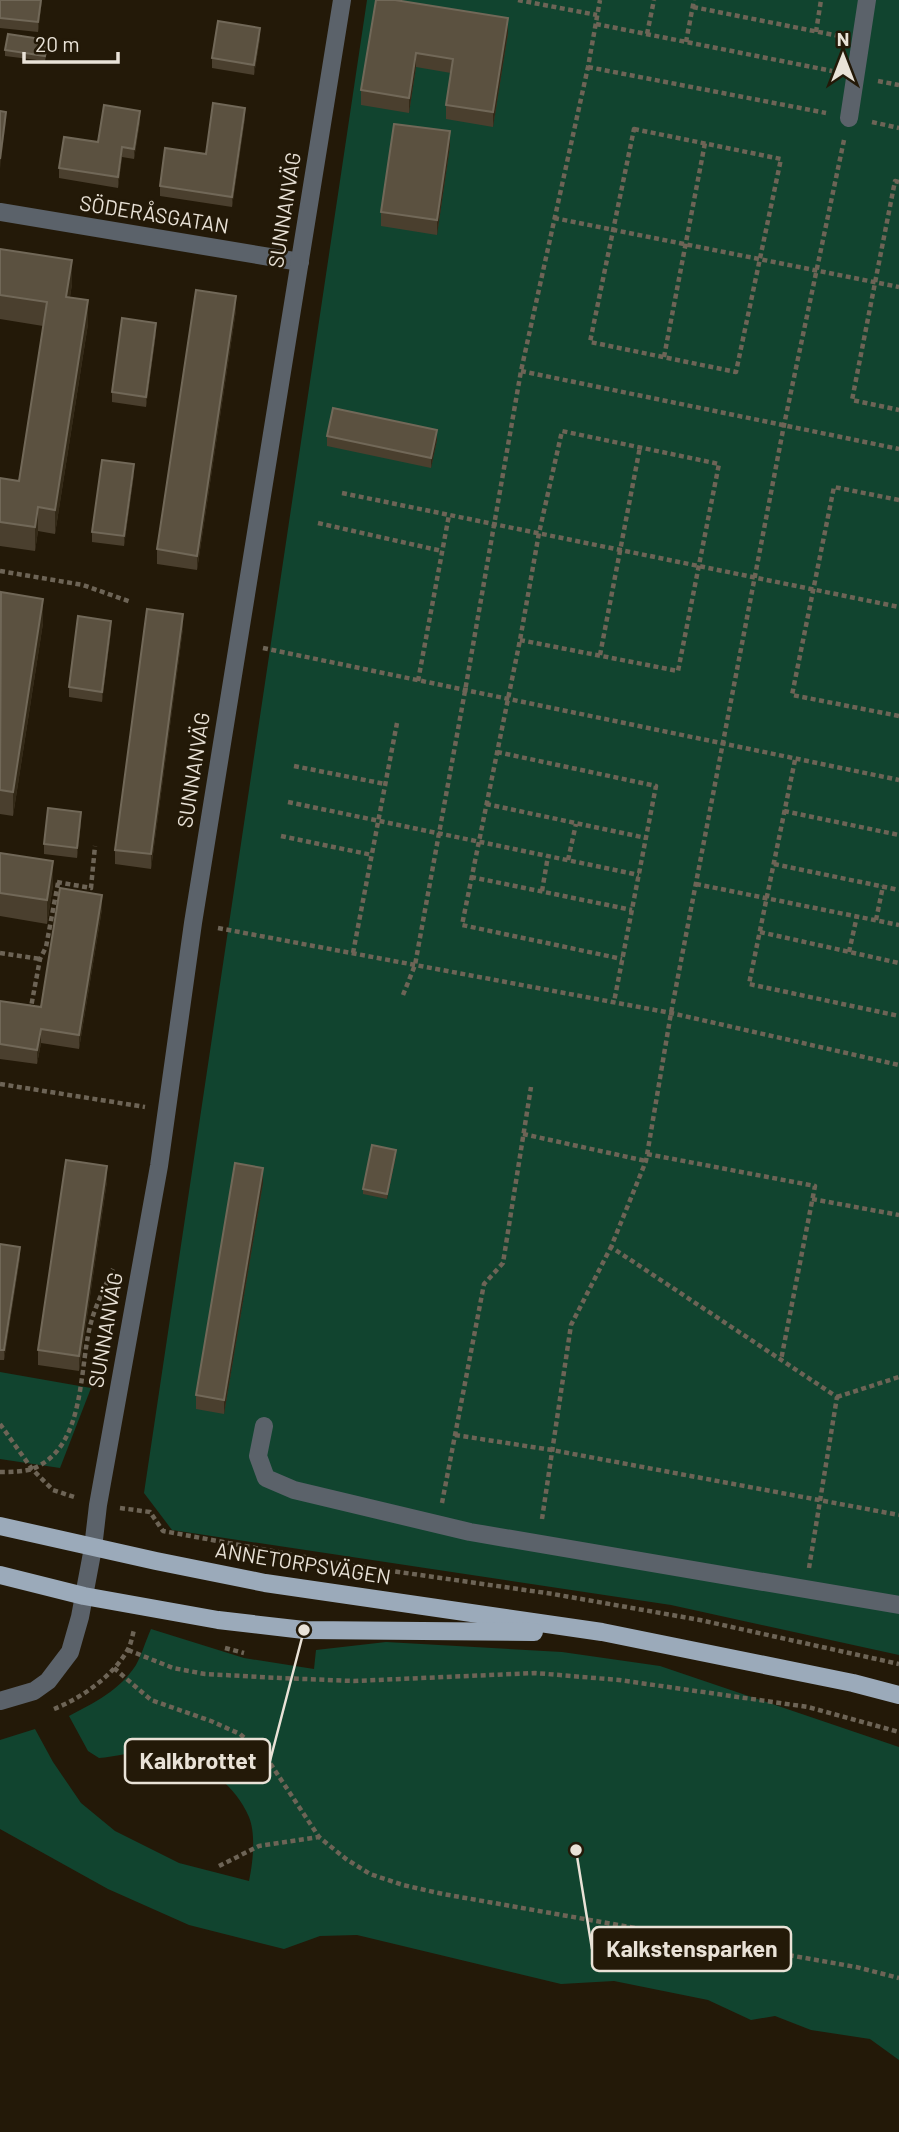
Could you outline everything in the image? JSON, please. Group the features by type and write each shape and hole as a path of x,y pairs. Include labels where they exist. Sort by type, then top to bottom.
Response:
{"main road":[{"name":"ANNETORPSVÄGEN","path":"0,1526 265,1583 602,1632 853,1683 899,1695"},
{"name":"ANNETORPSVÄGEN","path":"0,1575 83,1597 218,1620 304,1630 602,1632"}],"street":[{"name":"SUNNANVÄG","path":"0,1701 33,1691 48,1681 70,1652 93,1548 156,1180 192,923 342,0"},
{"path":"849,118 867,0"},
{"name":"SÖDERÅSGATAN","path":"0,212 300,262"},
{"path":"264,1426 258,1456 266,1478 294,1490 538,1544 899,1605"}],"path":[{"path":"518,0 597,15"},
{"path":"403,995 415,965 520,370 588,67 600,0"},
{"path":"648,34 654,0"},
{"path":"686,42 694,0"},
{"path":"816,32 821,0"},
{"path":"693,7 861,40"},
{"path":"596,23 899,85"},
{"path":"538,1544 571,1325 611,1247 646,1161 671,1013 783,425 849,118 588,67"},
{"path":"634,129 780,159 736,372 590,342 613,230 634,129"},
{"path":"664,357 705,143"},
{"path":"899,182 895,181 852,400 899,410"},
{"path":"554,218 899,287"},
{"path":"520,370 899,449"},
{"path":"520,640 678,671 719,464 562,432 539,533 520,640 461,925 622,959"},
{"path":"600,655 640,447"},
{"path":"899,500 834,487 792,695 899,716"},
{"path":"342,493 899,607"},
{"path":"418,681 449,514"},
{"path":"318,523 442,551"},
{"path":"0,571 83,585 131,602"},
{"path":"238,642 899,780"},
{"path":"354,953 397,723"},
{"path":"497,752 656,786 614,1002"},
{"path":"794,760 749,984 899,1016"},
{"path":"294,766 385,784"},
{"path":"288,802 639,875"},
{"path":"486,804 646,838"},
{"path":"784,811 899,835"},
{"path":"568,860 576,824"},
{"path":"281,836 372,855"},
{"path":"46,881 91,888 95,846"},
{"path":"542,891 548,856"},
{"path":"774,864 899,890"},
{"path":"471,877 632,910"},
{"path":"20,1006 30,1007 40,959 46,947 58,883"},
{"path":"696,884 899,925"},
{"path":"876,920 883,886"},
{"path":"849,952 857,916"},
{"path":"192,923 671,1013 899,1065"},
{"path":"760,933 899,963"},
{"path":"0,953 40,959"},
{"path":"0,1084 166,1110"},
{"path":"438,1524 484,1284 503,1263 531,1087"},
{"path":"523,1134 646,1161"},
{"path":"647,1154 815,1186 781,1360"},
{"path":"812,1199 899,1215"},
{"path":"611,1247 837,1397"},
{"path":"0,1472 32,1469 51,1456 67,1435 81,1392 92,1320 113,1269"},
{"path":"837,1397 899,1377"},
{"path":"806,1589 837,1397"},
{"path":"0,1424 32,1469 53,1490 99,1505 150,1512 163,1531 343,1564 553,1594 686,1618 899,1664"},
{"path":"455,1435 552,1450 899,1515"},
{"path":"156,1561 163,1531"},
{"path":"45,1713 72,1702 114,1668 128,1650 141,1606"},
{"path":"128,1650 173,1668 205,1674 267,1678 368,1680 534,1673 618,1679 808,1707 899,1732"},
{"path":"114,1668 151,1700 240,1734 265,1757 319,1837 370,1874 443,1894 856,1967 899,1979"},
{"path":"219,1866 259,1846 319,1837"}],"green space":[{"path":"367,0 899,0 899,1655 671,1605 172,1530 144,1493"},
{"path":"0,1372 91,1388 60,1468 0,1459"},
{"path":"151,1629 244,1658 314,1669 316,1650 386,1642 562,1652 660,1666 899,1747 899,2060 870,2039 811,2030 775,2016 751,2020 708,2000 614,1981 561,1984 357,1935 320,1936 284,1949 189,1925 108,1889 0,1829 0,1740 35,1729 53,1762 81,1803 115,1831 179,1863 249,1881 253,1849 251,1824 242,1804 223,1781 212,1772 186,1759 158,1752 99,1758 88,1751 69,1716 97,1701 130,1674"}],"building":[{"path":"0,0 41,0 38,22 0,18"},
{"path":"376,0 395,0 508,18 493,112 446,105 453,59 416,53 409,98 361,90"},
{"path":"218,21 260,28 254,65 212,58"},
{"path":"8,34 48,40 45,56 5,50"},
{"path":"213,103 245,108 232,197 160,186 165,148 206,154"},
{"path":"104,105 140,111 134,149 122,147 118,177 59,168 64,137 98,142"},
{"path":"0,111 6,112 0,159"},
{"path":"394,124 450,131 437,220 381,212"},
{"path":"0,249 72,260 66,297 88,300 55,510 38,507 35,527 0,522 0,478 19,481 47,302 0,295"},
{"path":"196,290 236,296 197,556 157,549"},
{"path":"122,318 156,323 146,397 112,392"},
{"path":"333,408 437,430 431,458 327,436"},
{"path":"102,460 134,464 124,536 92,532"},
{"path":"1,592 43,599 13,792 0,790"},
{"path":"147,609 183,614 151,854 115,850"},
{"path":"78,616 111,621 102,692 69,687"},
{"path":"48,808 81,812 77,848 44,844"},
{"path":"0,853 53,861 47,900 0,893"},
{"path":"60,888 102,895 79,1035 41,1029 37,1050 0,1044 0,1001 41,1007"},
{"path":"372,1145 396,1150 387,1194 363,1189"},
{"path":"66,1160 107,1166 79,1356 38,1350"},
{"path":"235,1163 263,1168 224,1400 196,1395"},
{"path":"0,1244 20,1247 4,1350 0,1350"}],"place":[{"name":"Kalkbrottet","path":"304,1630"},
{"name":"Kalkstensparken","path":"576,1850"}]}
